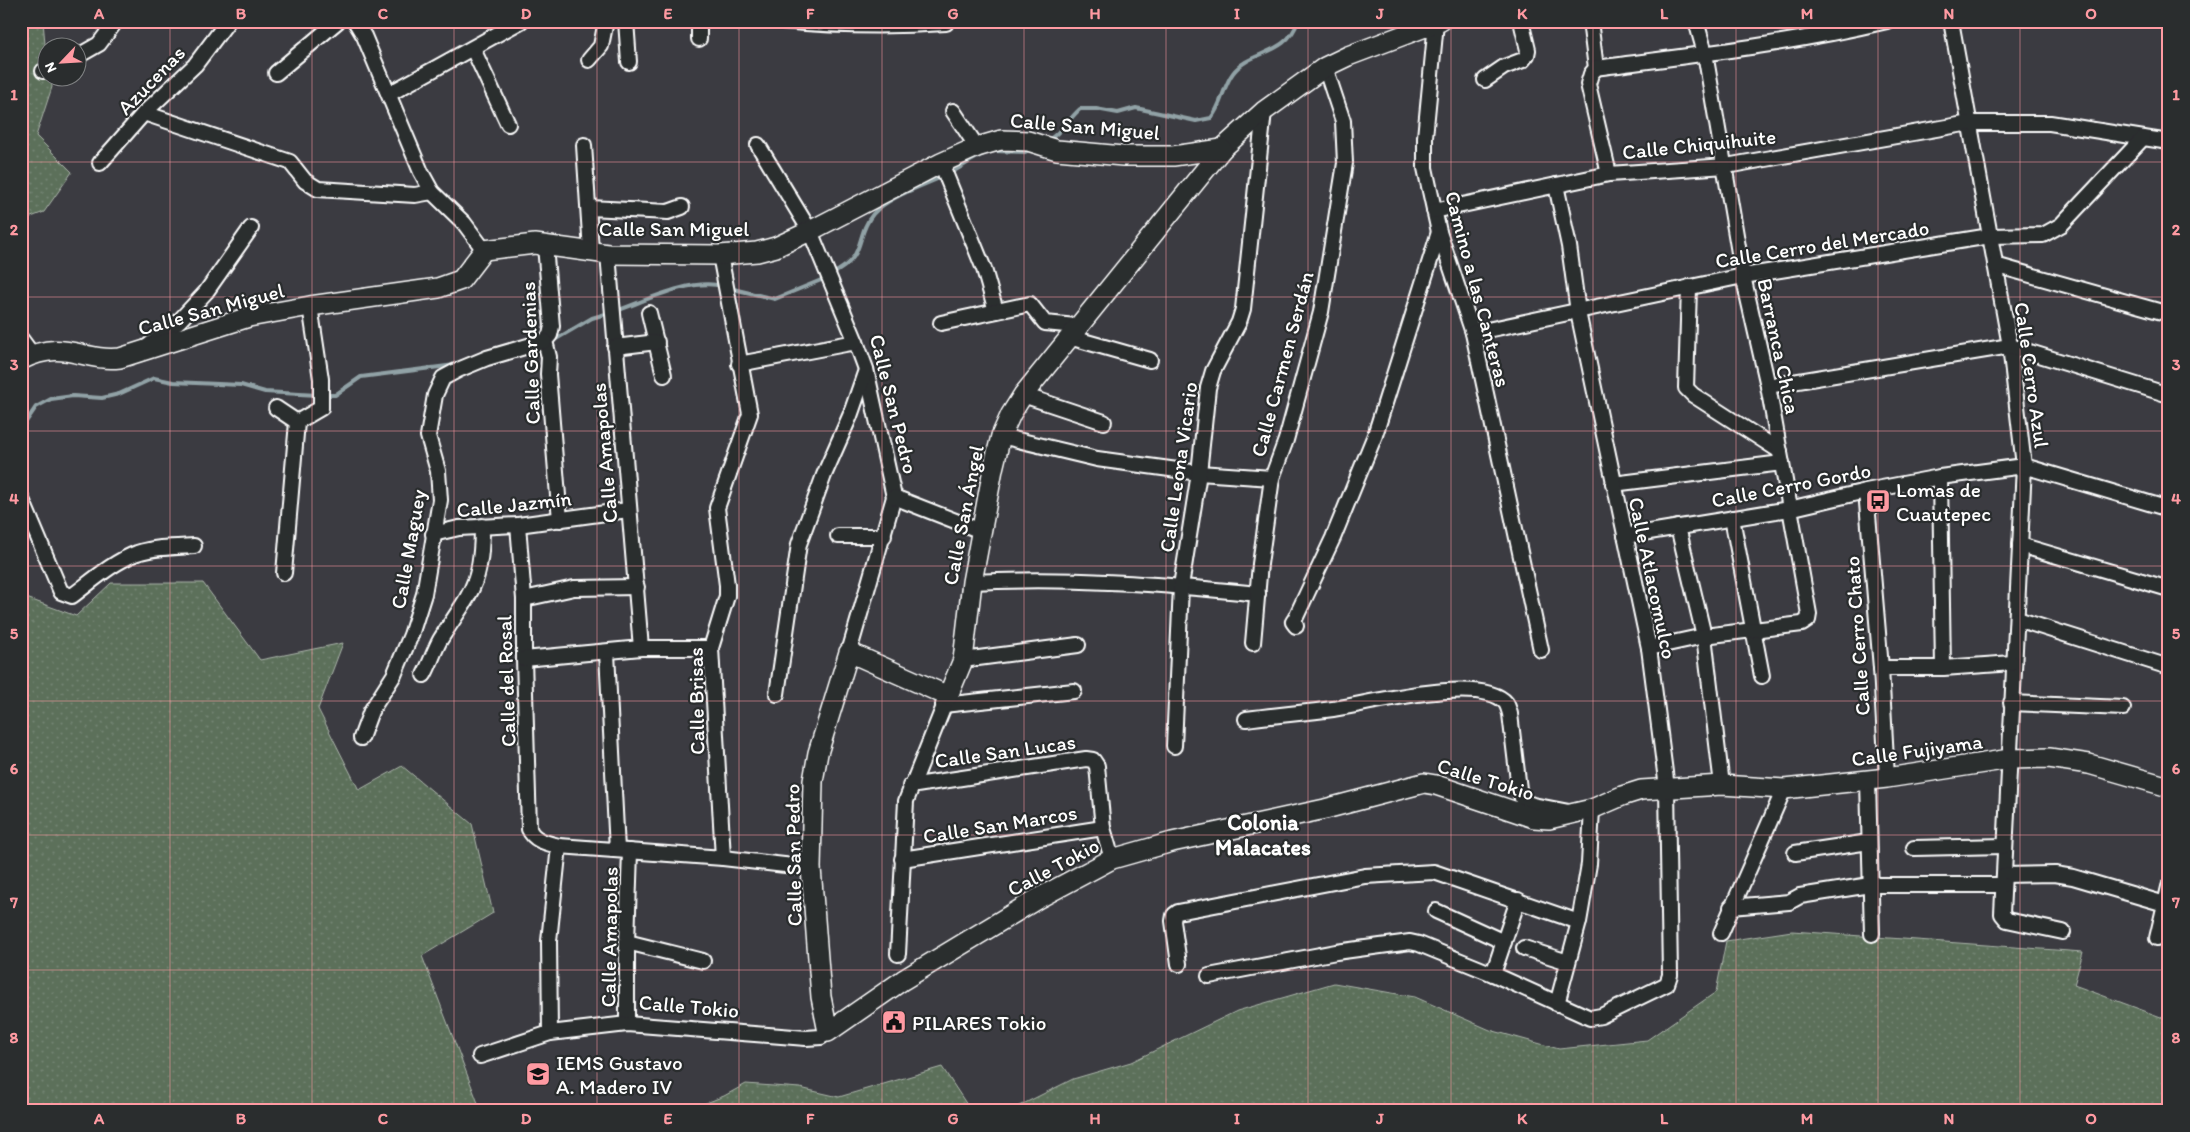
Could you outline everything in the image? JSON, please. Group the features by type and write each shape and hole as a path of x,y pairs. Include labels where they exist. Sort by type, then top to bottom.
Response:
{"street":[{"path":"88,50 99,44 116,21"},
{"name":"Azucenas","path":"100,164 144,114 195,65 228,21"},
{"path":"276,74 338,21"},
{"path":"355,21 364,36 421,172 432,192 454,212 484,250"},
{"path":"389,94 446,61 473,49 520,21"},
{"path":"589,60 600,46 606,21"},
{"path":"626,21 629,62"},
{"path":"699,21 699,39"},
{"path":"781,21 864,24 946,22"},
{"path":"1484,80 1504,67 1523,60 1528,50 1521,21"},
{"path":"1590,21 1596,68"},
{"name":"Barranca Chica","path":"1696,21 1705,53 1726,166 1743,276 1768,386 1809,614 1808,620 1802,624 1755,628"},
{"path":"1609,174 1588,84 1591,74 1596,68 1705,53 1857,28 1888,21"},
{"name":"Calle Cerro Azul","path":"1951,21 2010,346 2024,466 2003,880 2004,918 2063,932"},
{"path":"1222,148 1264,111 1326,67 1348,56 1439,22"},
{"name":"Camino a las Canteras","path":"1439,22 1425,137 1425,168 1439,232 1473,333 1541,650"},
{"path":"473,49 508,124"},
{"name":"Calle Carmen Serdán","path":"1253,643 1260,564 1272,478 1286,440 1321,312 1345,163 1343,121 1326,67"},
{"path":"953,111 977,147"},
{"name":"Calle Leona Vicario","path":"1174,746 1181,586 1199,473 1208,388 1213,371 1239,322 1243,309 1264,111"},
{"path":"144,114 285,160 294,166 305,181 318,189 415,194 432,192"},
{"name":"Calle Chiquihuite","path":"1434,211 1609,174 1726,166 1970,124 2050,123 2169,142"},
{"name":"Calle Cerro del Mercado","path":"1473,333 1743,276 1990,236 2043,235 2061,225 2143,138"},
{"name":"Calle San Miguel","path":"27,357 51,350 71,350 107,359 140,352 249,317 310,306 438,288 461,280 484,250 520,244 600,253 720,255 757,252 776,247 810,231 977,147 1001,140 1022,140 1043,146 1122,156 1164,156 1222,148"},
{"name":"Calle Amapolas","path":"584,145 590,208 612,303 628,510 642,648"},
{"name":"Calle San Pedro","path":"758,145 810,231 856,342 866,369 894,497 884,536 818,753 813,781 811,868 821,997 828,1032"},
{"name":"Calle San Ángel","path":"898,954 906,801 910,786 963,660 972,582 1002,436 1011,414 1023,394 1222,148"},
{"path":"942,165 984,269 996,310"},
{"name":"Calle Atlacomulco","path":"1556,185 1569,246 1578,312 1649,648 1667,788 1670,975 1667,984 1601,1016 1590,1018 1557,1004"},
{"path":"590,208 668,212 682,207"},
{"path":"140,352 180,320 206,292 252,228"},
{"path":"1296,626 1293,622 1294,618 1333,538 1375,435 1439,232"},
{"name":"Calle Gardenias","path":"545,246 552,326 546,346 560,520"},
{"name":"Calle Brisas","path":"720,255 739,364 750,414 717,508 728,584 727,596 711,648 723,858"},
{"path":"1995,265 2169,314"},
{"path":"1689,287 1686,388 1692,395 1781,457"},
{"path":"941,323 1030,304 1045,323 1150,360"},
{"path":"297,422 321,408 322,404 322,386 310,306"},
{"path":"649,313 664,375"},
{"path":"21,339 27,357"},
{"path":"615,348 657,342"},
{"path":"739,364 856,342"},
{"name":"Calle Maguey","path":"361,738 371,711 394,675 411,635 424,594 440,500 440,486 428,436 431,408 443,378 487,358 546,346"},
{"path":"1768,386 2010,346 2169,395"},
{"path":"777,694 799,544 824,475 850,416 866,369"},
{"path":"1023,394 1104,422"},
{"path":"276,408 297,422"},
{"path":"284,573 297,422"},
{"path":"1002,436 1097,459 1199,473 1272,478"},
{"path":"1613,484 1781,457"},
{"name":"Calle Cerro Gordo","path":"1624,536 1789,509 1866,490 1940,477 2024,466 2169,509"},
{"path":"1940,477 1943,668"},
{"name":"Calle Cerro Chato","path":"1866,490 1881,668 1878,779 1869,842 1872,934"},
{"path":"894,497 981,531"},
{"path":"21,498 62,592 67,596 72,596 122,560 138,553 156,549 194,546"},
{"name":"Calle Jazmín","path":"433,534 459,528 518,525 628,510"},
{"path":"1732,518 1755,628 1762,676"},
{"name":"Calle del Rosal","path":"518,525 524,599 524,659 530,829 532,835 538,840 559,846"},
{"path":"424,675 439,642 474,589 482,554 482,526"},
{"path":"1678,527 1704,636 1722,785"},
{"path":"838,536 884,536"},
{"path":"2020,545 2169,589"},
{"path":"972,582 1034,579 1181,586 1258,594"},
{"path":"524,599 574,588 637,588"},
{"path":"2017,618 2169,667"},
{"path":"1649,648 1704,636 1755,628"},
{"path":"963,660 1078,645"},
{"path":"524,659 607,653 642,648 711,648"},
{"path":"849,652 946,700 1074,691"},
{"name":"Calle Amapolas","path":"607,653 624,850 627,1024"},
{"path":"1881,668 1943,668 2014,663"},
{"path":"1246,719 1334,709 1436,692 1485,692 1506,704 1510,714 1519,789 1523,800 1533,805 1572,813"},
{"path":"2011,703 2123,708"},
{"name":"Calle Fujiyama","path":"1667,788 1722,785 1784,789 1878,779 2010,759 2049,758 2089,764 2169,787"},
{"name":"Calle San Lucas","path":"910,786 1086,759 1093,760 1097,766 1103,828 1112,859"},
{"name":"Calle Tokio","path":"480,1056 550,1033 627,1024 806,1038 821,1037 903,980 1037,899 1112,859 1172,842 1324,809 1424,783 1436,785 1534,818 1549,819 1592,809 1641,790 1667,788"},
{"path":"1721,933 1784,789"},
{"path":"1209,976 1410,942 1493,974 1557,1004 1579,922 1589,864 1592,809"},
{"name":"Calle San Marcos","path":"902,859 1103,828"},
{"path":"1796,854 1869,842"},
{"path":"550,1033 549,941 559,846 723,858 811,868"},
{"path":"1914,848 2005,846"},
{"path":"1179,964 1174,916 1178,912 1349,879 1413,872 1434,872 1579,922"},
{"path":"1731,907 1789,902 1800,896 1870,885 2003,880 2055,874 2073,877 2165,904"},
{"path":"2157,938 2169,887"},
{"path":"1493,974 1518,900"},
{"path":"1436,910 1504,942"},
{"path":"627,942 703,961"},
{"path":"1524,948 1568,962"}],"green space":[{"path":"21,21 43,21 44,38 38,38 38,88 52,88 36,136 72,172 44,212 21,221"},
{"path":"111,583 203,583 260,660 343,643 318,709 359,790 402,766 472,824 493,913 422,956 481,1111 21,1111 21,596 76,616"},
{"path":"1792,931 2083,952 2074,985 2169,1020 2169,1111 1009,1111 1073,1079 1131,1062 1237,1011 1334,983 1415,997 1490,1030 1559,1049 1647,1040 1716,992 1726,941"},
{"path":"942,1067 971,1111 686,1111 724,1096 746,1084 800,1088 839,1097"}],"waterway":[{"path":"1047,141 1080,109 1096,109 1118,113 1136,108 1196,121 1211,118 1233,73 1249,60 1286,41 1298,21"},
{"path":"995,151 1025,152 1032,148"},
{"path":"832,274 851,260 859,246 867,222 880,208 898,196 950,173 984,154"},
{"path":"729,288 775,299 826,278"},
{"path":"616,311 682,288 709,284 722,286"},
{"path":"551,342 592,318 609,313"},
{"path":"324,395 335,395 361,377 455,365"},
{"path":"21,429 36,407 51,399 73,396 102,398 119,394 154,378 173,382 241,385 265,392 317,395"}],"place":[{"name":"Lomas de Cuautepec","path":"1878,501"},
{"name":"PILARES Tokio","path":"894,1022"},
{"name":"IEMS Gustavo A. Madero IV","path":"538,1074"}],"district":[{"name":"Colonia Malacates","path":"1263,834"}]}
